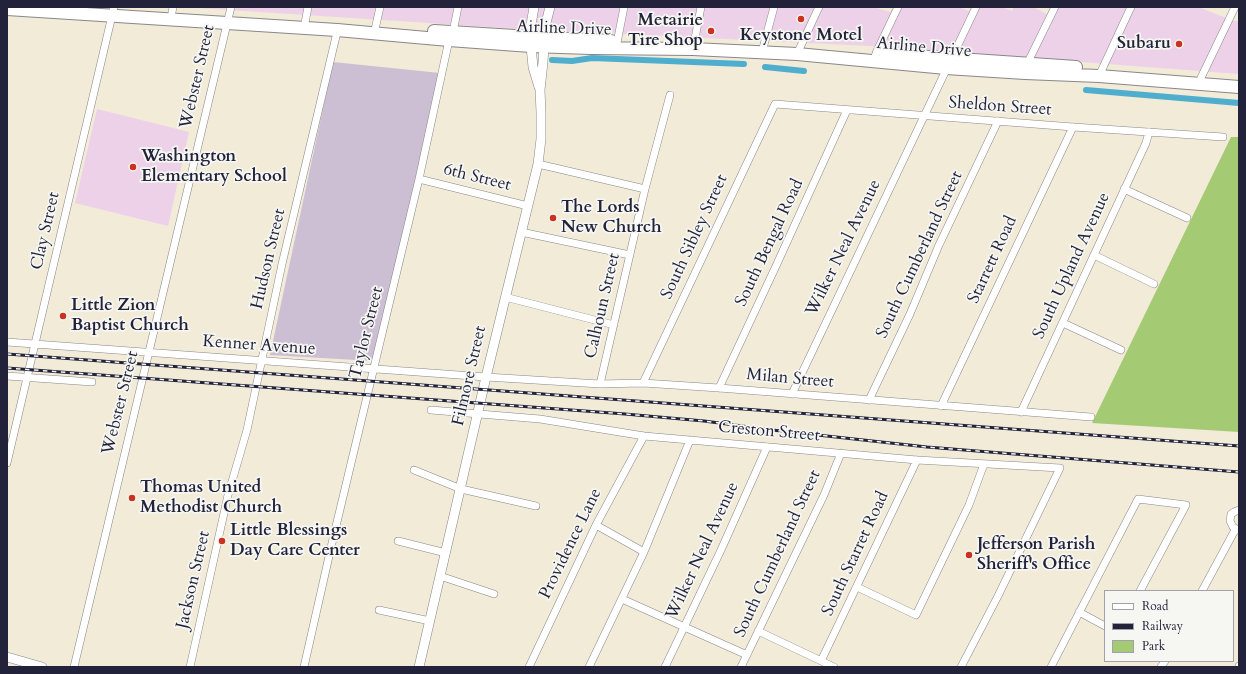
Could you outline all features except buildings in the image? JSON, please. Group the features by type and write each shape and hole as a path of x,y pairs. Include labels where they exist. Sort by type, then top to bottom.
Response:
{"highway":[{"name":"Airline Drive","path":"98,7 114,10 228,15"},
{"name":"Airline Drive","path":"10,8 173,10 228,15 305,25 531,42 763,49 1026,69 1101,72 1199,80 1239,80"},
{"name":"Airline Drive","path":"1199,80 1239,87"}],"street":[{"path":"305,25 308,7"},
{"path":"374,30 380,7"},
{"name":"Taylor Street","path":"304,667 332,543 420,179 458,7"},
{"name":"Filmore Street","path":"534,7 531,42 534,72 540,90"},
{"name":"Filmore Street","path":"419,667 477,414 538,164 541,128 540,90 546,23 550,7"},
{"path":"616,44 624,7"},
{"path":"693,46 701,7"},
{"path":"763,49 774,7"},
{"path":"799,51 819,7"},
{"path":"875,57 898,7"},
{"name":"Wilker Neal Avenue","path":"792,394 976,7"},
{"path":"1026,69 1054,7"},
{"path":"1101,72 1131,7"},
{"path":"1199,80 1235,7"},
{"name":"Clay Street","path":"7,462 114,10"},
{"name":"Webster Street","path":"74,667 228,15"},
{"name":"Hudson Street","path":"262,360 282,264 338,27"},
{"name":"Calhoun Street","path":"600,384 645,189 670,95"},
{"name":"Sheldon Street","path":"775,104 1223,137"},
{"name":"South Sibley Street","path":"643,384 775,104"},
{"name":"South Bengal Road","path":"719,388 847,110"},
{"name":"South Cumberland Street","path":"869,400 910,314 939,245 998,121"},
{"name":"Starrett Road","path":"941,406 1073,127"},
{"name":"South Upland Avenue","path":"1021,412 1146,143 1149,132"},
{"path":"538,164 645,189"},
{"name":"6th Street","path":"420,179 528,206"},
{"path":"1124,189 1187,218"},
{"path":"521,232 630,255"},
{"path":"1094,255 1154,284"},
{"path":"505,297 614,325"},
{"path":"1063,323 1121,350"},
{"name":"Kenner Avenue","path":"7,342 486,377"},
{"name":"Jackson Street","path":"190,667 228,495 247,430 262,360"},
{"path":"7,376 92,382"},
{"name":"Milan Street","path":"486,377 600,384 643,384 719,388 1091,417"},
{"name":"Creston Street","path":"431,410 540,419 644,436 917,460 1060,468 998,596 961,667"},
{"name":"Providence Lane","path":"529,667 596,525 644,436"},
{"path":"589,667 644,552 690,440"},
{"name":"Wilker Neal Avenue","path":"665,667 721,550 767,447"},
{"name":"South Cumberland Street","path":"741,667 824,495 841,453"},
{"name":"South Starret Road","path":"821,661 917,460"},
{"path":"857,587 916,615 969,504 984,464"},
{"path":"414,470 461,489 536,506"},
{"path":"1051,667 1138,499 1186,504 1141,590"},
{"path":"1203,590 1237,530 1230,525 1230,518 1234,512 1239,510"},
{"path":"596,525 644,552"},
{"path":"398,541 446,553"},
{"path":"440,576 494,594"},
{"path":"622,599 747,655"},
{"path":"379,610 430,621"},
{"path":"1079,612 1104,625"},
{"path":"758,631 834,667"},
{"path":"7,657 42,667"}],"shaded area":[{"path":"183,7 873,7 890,12 893,7 958,7 969,11 971,7 1002,7 1012,11 1014,7 1033,7 1047,14 1050,7 1198,7 1234,21 1239,21 1239,74 870,46 521,29"},
{"path":"333,62 440,73 373,361 270,355"},
{"name":"Washington Elementary School","path":"97,109 189,132 168,226 75,203"}],"green space":[{"path":"1231,137 1239,137 1239,432 1092,423"}],"waterway":[{"path":"552,60 572,61 592,58 744,64"},
{"path":"765,67 804,71"},
{"path":"1086,90 1239,103"}],"railway":[{"path":"7,354 1239,446"},
{"path":"7,368 625,414 704,421 927,447 1239,472"}],"place":[{"name":"Keystone Motel","path":"801,19"},
{"name":"Metairie Tire Shop","path":"711,31"},
{"name":"Subaru","path":"1179,44"},
{"name":"Washington Elementary School","path":"133,167"},
{"name":"The Lords New Church","path":"553,218"},
{"name":"Little Zion Baptist Church","path":"63,316"},
{"name":"Thomas United Methodist Church","path":"132,498"},
{"name":"Little Blessings Day Care Center","path":"222,541"},
{"name":"Jefferson Parish Sheriff's Office","path":"969,555"}]}
